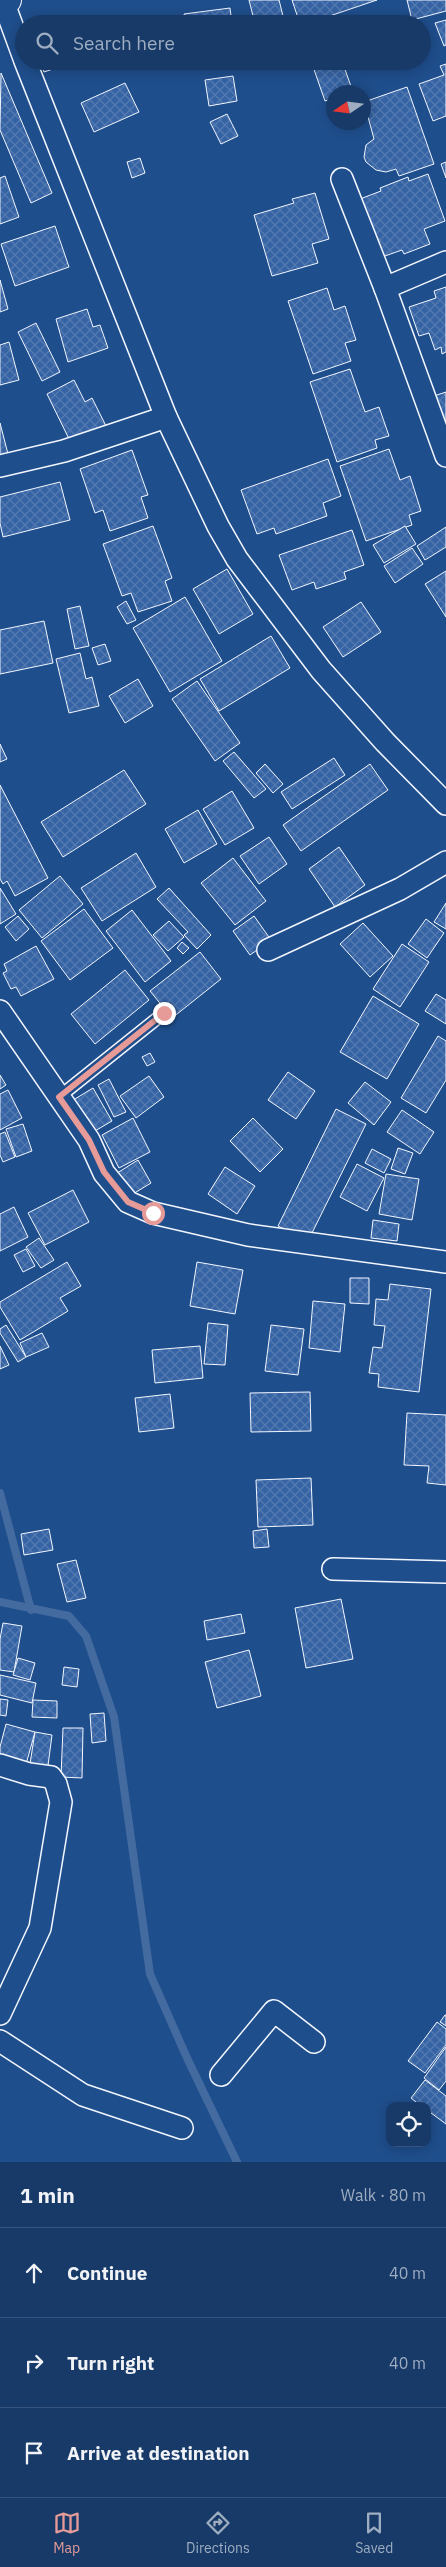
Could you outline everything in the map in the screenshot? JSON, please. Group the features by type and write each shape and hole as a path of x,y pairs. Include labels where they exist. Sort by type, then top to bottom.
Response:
{"street":[{"path":"3,1 15,35"},
{"path":"28,70 166,417 218,526 236,559 322,670 385,742 446,804"},
{"path":"342,179 385,288 446,456"},
{"path":"385,288 446,262"},
{"path":"0,466 64,451 166,417"},
{"path":"268,950 400,889 446,862"},
{"path":"0,1011 89,1140 104,1172 128,1202 153,1213 248,1235 446,1262"},
{"path":"334,1569 446,1572"},
{"path":"0,1765 29,1774 51,1777 56,1784 61,1802 40,1928 0,2014"},
{"path":"221,2075 274,2012 314,2042"},
{"path":"0,2041 84,2095 182,2128"}],"lane":[{"path":"59,1097 164,1013"}],"building":[{"path":"249,0 279,0 283,15 253,15"},
{"path":"292,0 377,0 333,15 297,15"},
{"path":"407,0 446,0 446,11 431,15 411,15"},
{"path":"230,8 231,15 184,15"},
{"path":"446,20 446,45 444,46 435,23"},
{"path":"446,64 446,116 433,121 419,84 444,75 440,66"},
{"path":"314,70 345,70 351,85 326,85 326,101"},
{"path":"1,73 52,193 31,203 0,130"},
{"path":"233,76 237,101 209,106 205,80"},
{"path":"125,83 139,112 94,132 81,103"},
{"path":"407,87 434,164 399,176 396,169 386,172 376,170 366,162 364,157 366,145 374,139 371,128 371,100"},
{"path":"227,114 238,136 221,144 210,122"},
{"path":"140,158 145,173 132,178 127,162"},
{"path":"446,162 446,178 441,164"},
{"path":"428,174 445,221 424,229 430,244 404,254 402,250 382,257 360,199 381,191 380,188 408,177 409,181"},
{"path":"5,176 19,217 0,224 0,178"},
{"path":"315,193 329,239 312,244 318,263 272,276 254,215 294,203 292,199"},
{"path":"55,226 69,267 15,286 1,244"},
{"path":"0,280 8,309 0,312"},
{"path":"446,287 446,352 442,354 441,347 435,350 429,333 419,336 409,307 436,298 434,291"},
{"path":"327,288 334,310 345,306 356,340 345,343 351,361 313,374 288,301"},
{"path":"87,309 93,327 100,325 108,348 68,362 56,319"},
{"path":"36,323 60,372 42,381 18,332"},
{"path":"9,342 19,380 0,385 0,345"},
{"path":"350,369 365,412 379,407 389,436 375,440 377,448 337,462 310,382"},
{"path":"74,380 85,402 92,398 106,426 71,443 47,394"},
{"path":"446,392 446,423 443,424 434,396"},
{"path":"0,423 8,454 0,456"},
{"path":"389,449 400,480 410,476 421,511 409,515 412,525 366,541 340,466"},
{"path":"132,450 148,495 141,497 148,518 110,531 103,510 95,513 80,469"},
{"path":"328,459 341,496 323,503 327,516 276,534 274,528 257,534 241,490"},
{"path":"60,482 70,520 3,537 0,523 0,497"},
{"path":"153,526 172,578 165,581 172,601 138,612 131,593 122,596 103,544"},
{"path":"405,526 416,544 384,563 373,545"},
{"path":"446,527 446,547 425,560 417,546"},
{"path":"352,530 364,565 344,572 346,579 316,589 314,582 292,590 279,555"},
{"path":"412,548 423,564 395,583 384,566"},
{"path":"227,569 253,614 219,634 193,589"},
{"path":"446,571 446,617 425,584"},
{"path":"185,597 222,661 170,692 133,628"},
{"path":"126,601 136,620 127,624 117,607"},
{"path":"361,602 381,632 343,657 323,627"},
{"path":"80,606 89,646 75,649 67,609"},
{"path":"44,621 53,663 0,674 0,630"},
{"path":"271,636 290,668 219,711 200,679"},
{"path":"105,644 111,661 98,665 92,648"},
{"path":"80,653 86,679 92,677 99,706 69,713 56,659"},
{"path":"138,679 153,706 125,723 109,696"},
{"path":"197,681 240,743 215,761 172,699"},
{"path":"0,744 7,759 0,762"},
{"path":"234,752 266,789 254,798 223,761"},
{"path":"334,758 345,775 292,809 281,792"},
{"path":"265,764 283,784 273,793 256,773"},
{"path":"370,764 388,790 301,851 283,825"},
{"path":"124,770 146,804 63,857 41,822"},
{"path":"0,785 48,878 15,896 7,881 3,884 0,879"},
{"path":"232,791 254,828 225,845 203,809"},
{"path":"198,810 217,844 184,863 165,829"},
{"path":"269,837 287,864 259,884 240,856"},
{"path":"339,847 365,885 335,907 309,869"},
{"path":"136,853 156,887 102,921 81,888"},
{"path":"233,858 266,901 235,925 201,883"},
{"path":"60,876 83,904 42,938 19,910"},
{"path":"0,888 16,914 0,924"},
{"path":"169,888 211,935 197,949 184,935 188,932 157,899"},
{"path":"446,903 446,929 434,922"},
{"path":"84,909 113,948 70,980 41,941"},
{"path":"132,910 171,961 145,982 106,931"},
{"path":"18,916 29,929 16,941 5,927"},
{"path":"254,916 271,940 250,955 233,931"},
{"path":"426,919 444,933 427,958 408,944"},
{"path":"169,921 184,937 168,951 153,935"},
{"path":"363,923 393,956 370,977 340,944"},
{"path":"182,942 189,948 183,954 177,948"},
{"path":"402,944 429,962 400,1007 373,989"},
{"path":"36,946 54,979 21,996 16,987 11,989 3,973 7,971 4,964"},
{"path":"200,952 221,979 172,1018 150,991"},
{"path":"125,970 149,1000 95,1044 71,1014"},
{"path":"436,994 446,1000 446,1024 425,1011"},
{"path":"373,996 419,1024 387,1079 340,1052"},
{"path":"438,1036 446,1041 446,1080 426,1113 401,1098"},
{"path":"150,1053 155,1062 147,1066 142,1057"},
{"path":"288,1072 315,1091 296,1119 268,1100"},
{"path":"0,1075 6,1085 0,1089"},
{"path":"149,1076 164,1097 136,1118 120,1096"},
{"path":"109,1079 126,1112 114,1117 98,1085"},
{"path":"365,1082 391,1102 374,1125 348,1103"},
{"path":"93,1088 112,1121 88,1135 70,1102"},
{"path":"8,1090 22,1118 0,1130 0,1094"},
{"path":"336,1109 366,1124 308,1241 278,1226"},
{"path":"402,1110 434,1132 420,1154 387,1132"},
{"path":"133,1118 150,1152 119,1168 102,1135"},
{"path":"253,1118 283,1149 260,1172 230,1141"},
{"path":"23,1124 32,1151 16,1157 6,1129"},
{"path":"5,1132 15,1157 3,1162 0,1155 0,1134"},
{"path":"398,1148 413,1153 405,1174 391,1169"},
{"path":"372,1149 391,1159 384,1173 365,1163"},
{"path":"138,1160 151,1183 128,1197 114,1175"},
{"path":"357,1164 384,1178 367,1211 340,1197"},
{"path":"225,1167 255,1186 237,1214 208,1194"},
{"path":"386,1174 419,1179 412,1220 379,1214"},
{"path":"73,1190 89,1222 45,1245 28,1213"},
{"path":"14,1207 28,1237 0,1251 0,1214"},
{"path":"373,1220 399,1224 397,1241 371,1238"},
{"path":"39,1238 54,1260 41,1268 26,1247"},
{"path":"26,1249 35,1266 23,1272 14,1255"},
{"path":"67,1262 81,1286 60,1298 68,1311 20,1340 0,1307 0,1302"},
{"path":"197,1262 243,1270 235,1314 190,1306"},
{"path":"350,1278 369,1278 369,1304 350,1303"},
{"path":"390,1284 431,1289 419,1392 378,1387 379,1374 369,1373 373,1347 382,1348 385,1326 374,1325 376,1299 388,1300"},
{"path":"313,1301 345,1304 340,1352 309,1348"},
{"path":"208,1323 228,1325 225,1365 204,1364"},
{"path":"6,1325 26,1357 18,1362 0,1333 0,1329"},
{"path":"271,1325 304,1329 298,1375 265,1371"},
{"path":"42,1333 49,1347 26,1357 20,1343"},
{"path":"0,1346 9,1365 0,1369"},
{"path":"200,1346 203,1378 155,1383 152,1350"},
{"path":"310,1392 311,1431 251,1432 250,1393"},
{"path":"170,1394 174,1428 139,1432 135,1398"},
{"path":"407,1413 446,1415 446,1485 427,1483 429,1466 404,1465"},
{"path":"311,1478 313,1525 258,1527 256,1480"},
{"path":"49,1529 53,1550 24,1555 21,1534"},
{"path":"267,1529 269,1547 254,1548 253,1531"},
{"path":"76,1560 86,1598 67,1602 57,1564"},
{"path":"341,1599 353,1659 306,1668 295,1608"},
{"path":"241,1614 245,1633 207,1640 204,1621"},
{"path":"3,1623 22,1626 14,1672 0,1670 0,1639"},
{"path":"249,1650 261,1696 217,1708 205,1662"},
{"path":"18,1658 35,1663 30,1680 13,1675"},
{"path":"64,1667 79,1669 77,1687 62,1685"},
{"path":"0,1675 36,1683 32,1703 0,1695"},
{"path":"0,1699 8,1700 6,1716 0,1715"},
{"path":"33,1700 57,1701 57,1718 32,1717"},
{"path":"104,1713 106,1741 92,1743 90,1714"},
{"path":"6,1724 35,1732 25,1768 0,1762 0,1747"},
{"path":"63,1728 83,1728 82,1778 61,1777"},
{"path":"35,1732 52,1735 47,1773 29,1770"},
{"path":"446,2015 446,2026 440,2022"},
{"path":"437,2022 446,2029 446,2045 425,2073 408,2061"},
{"path":"446,2047 446,2081 439,2090 424,2078"},
{"path":"425,2080 446,2096 446,2124 431,2113 431,2102 416,2102 411,2098"}],"waterway":[{"path":"0,1493 31,1610"},
{"path":"0,1602 69,1616 86,1636 114,1717 150,1974 187,2058 237,2162"}],"route":[{"path":"153,1213 128,1202 104,1172 89,1140 59,1097 164,1013"}]}
